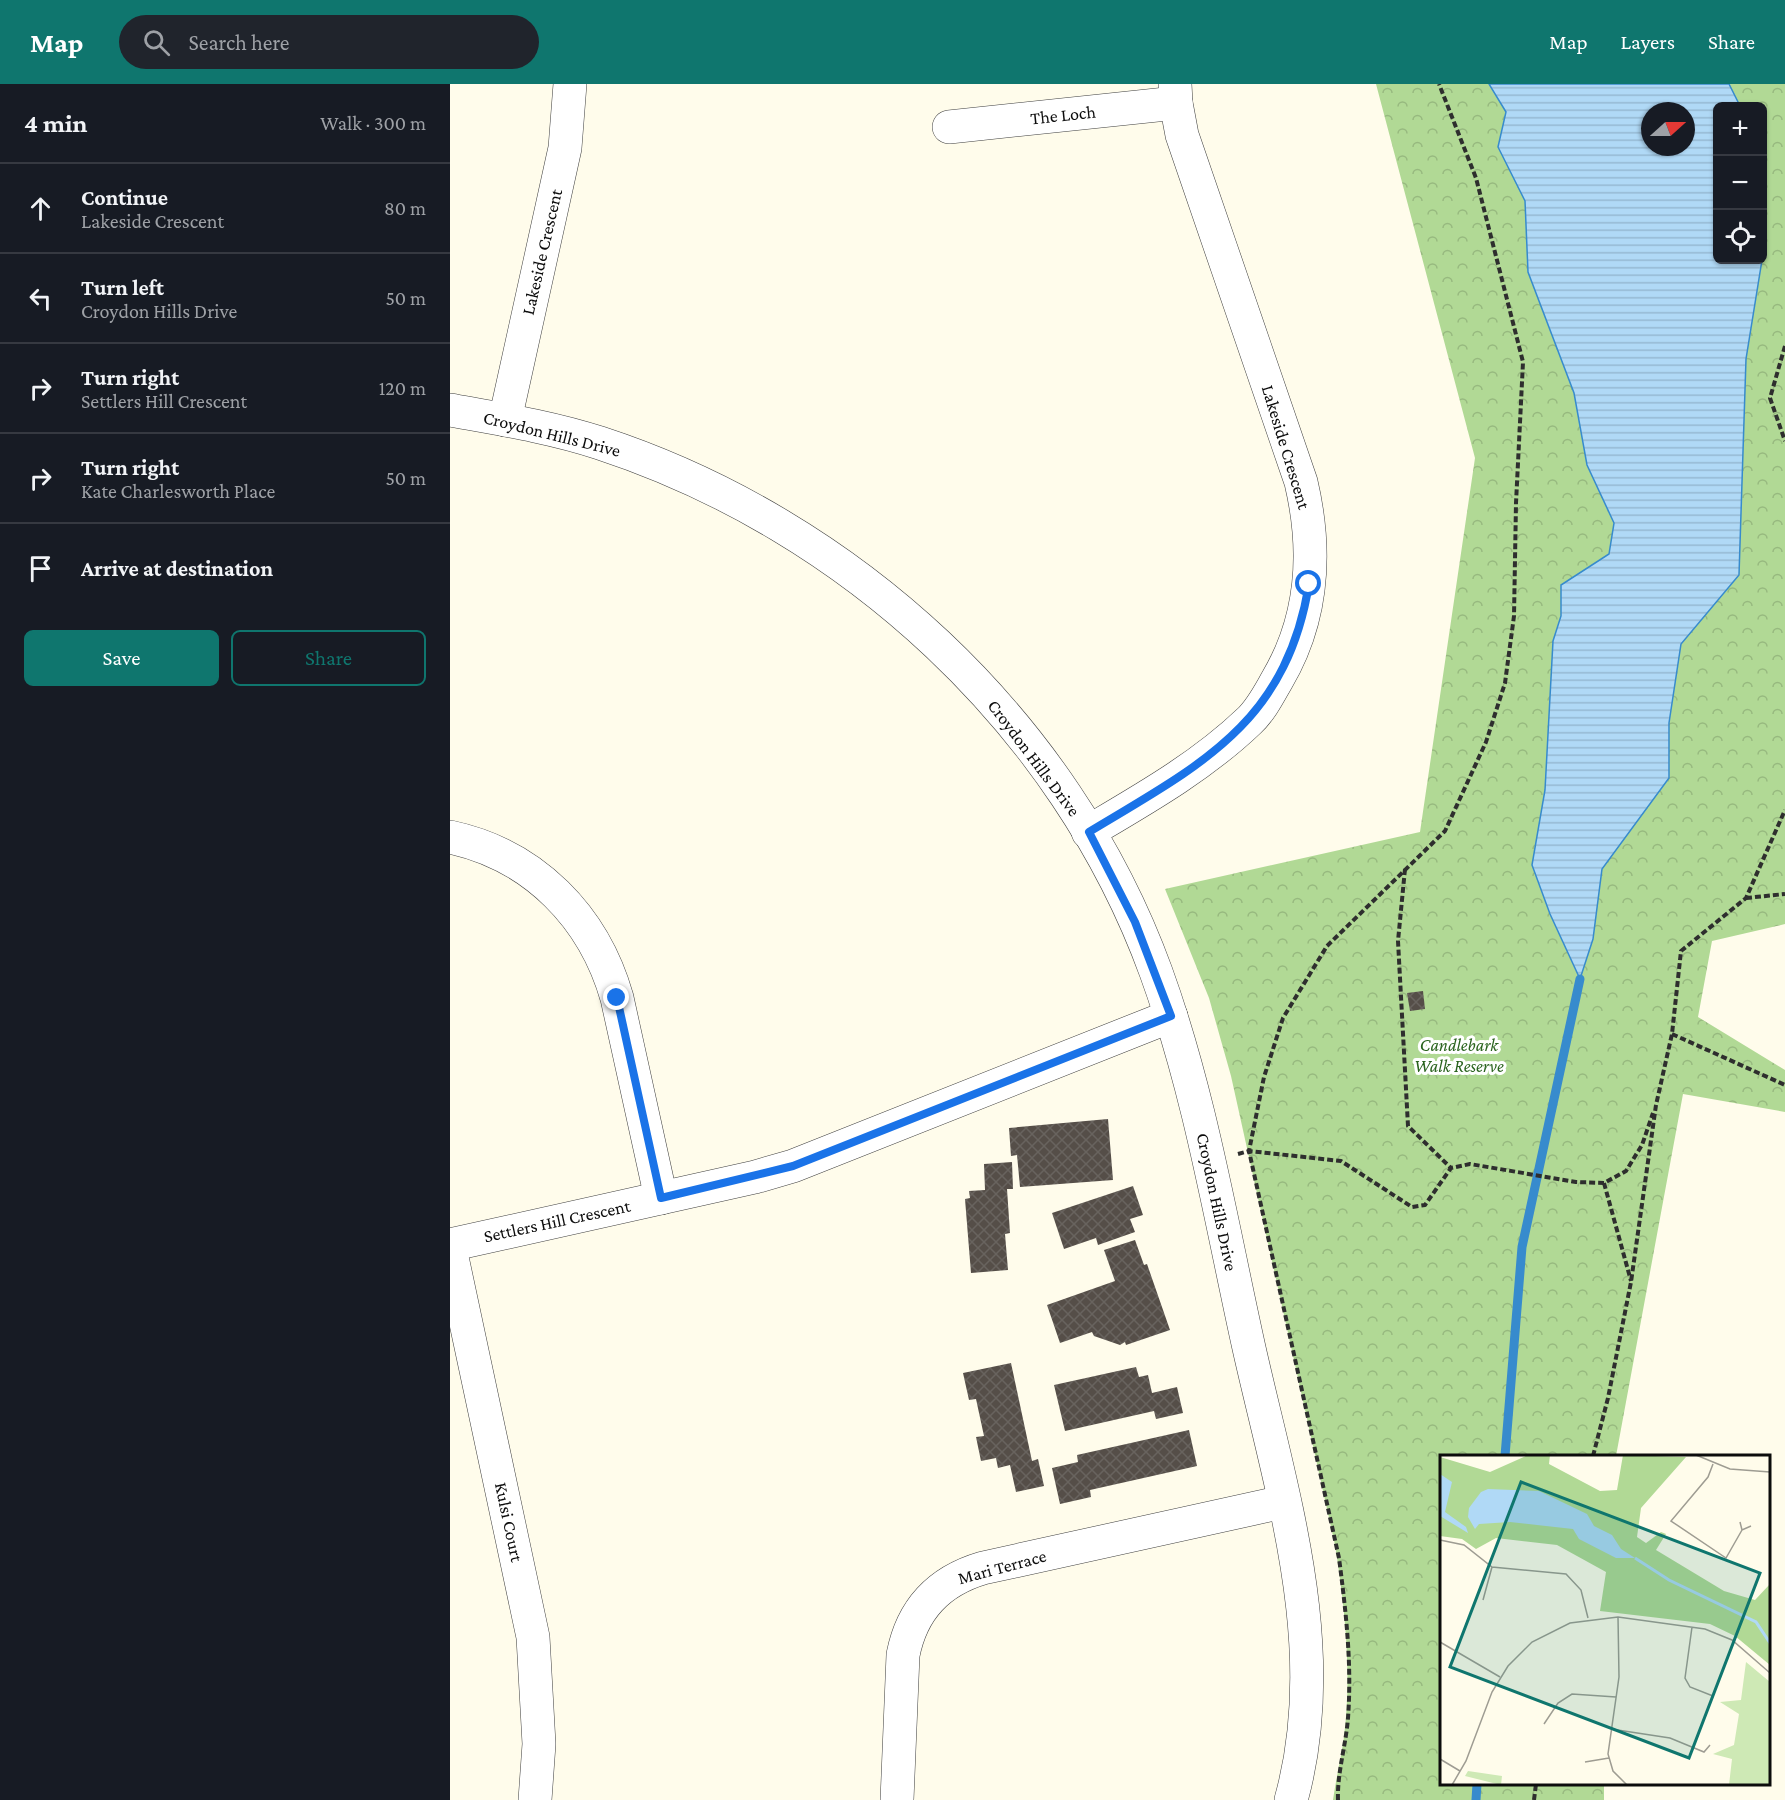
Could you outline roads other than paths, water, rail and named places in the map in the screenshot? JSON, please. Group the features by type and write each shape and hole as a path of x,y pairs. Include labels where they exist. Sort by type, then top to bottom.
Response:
{"street":[{"name":"Lakeside Crescent","path":"504,420 565,148 570,84"},
{"name":"Lakeside Crescent","path":"1089,832 1176,779 1251,719 1285,668 1296,639 1309,584 1310,533 1301,482 1197,182 1182,135 1176,93"},
{"name":"The Loch","path":"949,127 1176,93"},
{"name":"Croydon Hills Drive","path":"450,410 596,441 699,482 771,519 849,570 937,643 977,683 1041,761 1089,832 1135,922 1171,1016 1192,1088 1283,1502 1301,1590 1307,1664 1302,1744 1291,1800"},
{"path":"450,837 484,846 531,871 554,890 593,936 611,976 617,998 661,1198"},
{"name":"Settlers Hill Crescent","path":"450,1246 793,1166 1171,1016"},
{"name":"Kulsi Court","path":"450,1246 534,1637 539,1744 535,1800"},
{"name":"Mari Terrace","path":"897,1800 903,1655 906,1638 920,1609 948,1582 983,1568 1283,1502"}],"water":[{"path":"1489,84 1729,84 1738,102 1713,102 1713,264 1761,264 1746,359 1739,575 1681,644 1669,723 1669,778 1602,869 1593,939 1580,979 1550,914 1532,865 1545,790 1553,641 1561,616 1561,585 1609,554 1614,523 1587,465 1574,393 1528,272 1525,201 1498,147 1506,112"}],"waterway":[{"path":"1505,1455 1522,1247 1580,979"},
{"path":"1476,1800 1477,1785"}],"park label":[{"name":"Candlebark Walk Reserve","path":"1459,1055"}]}
